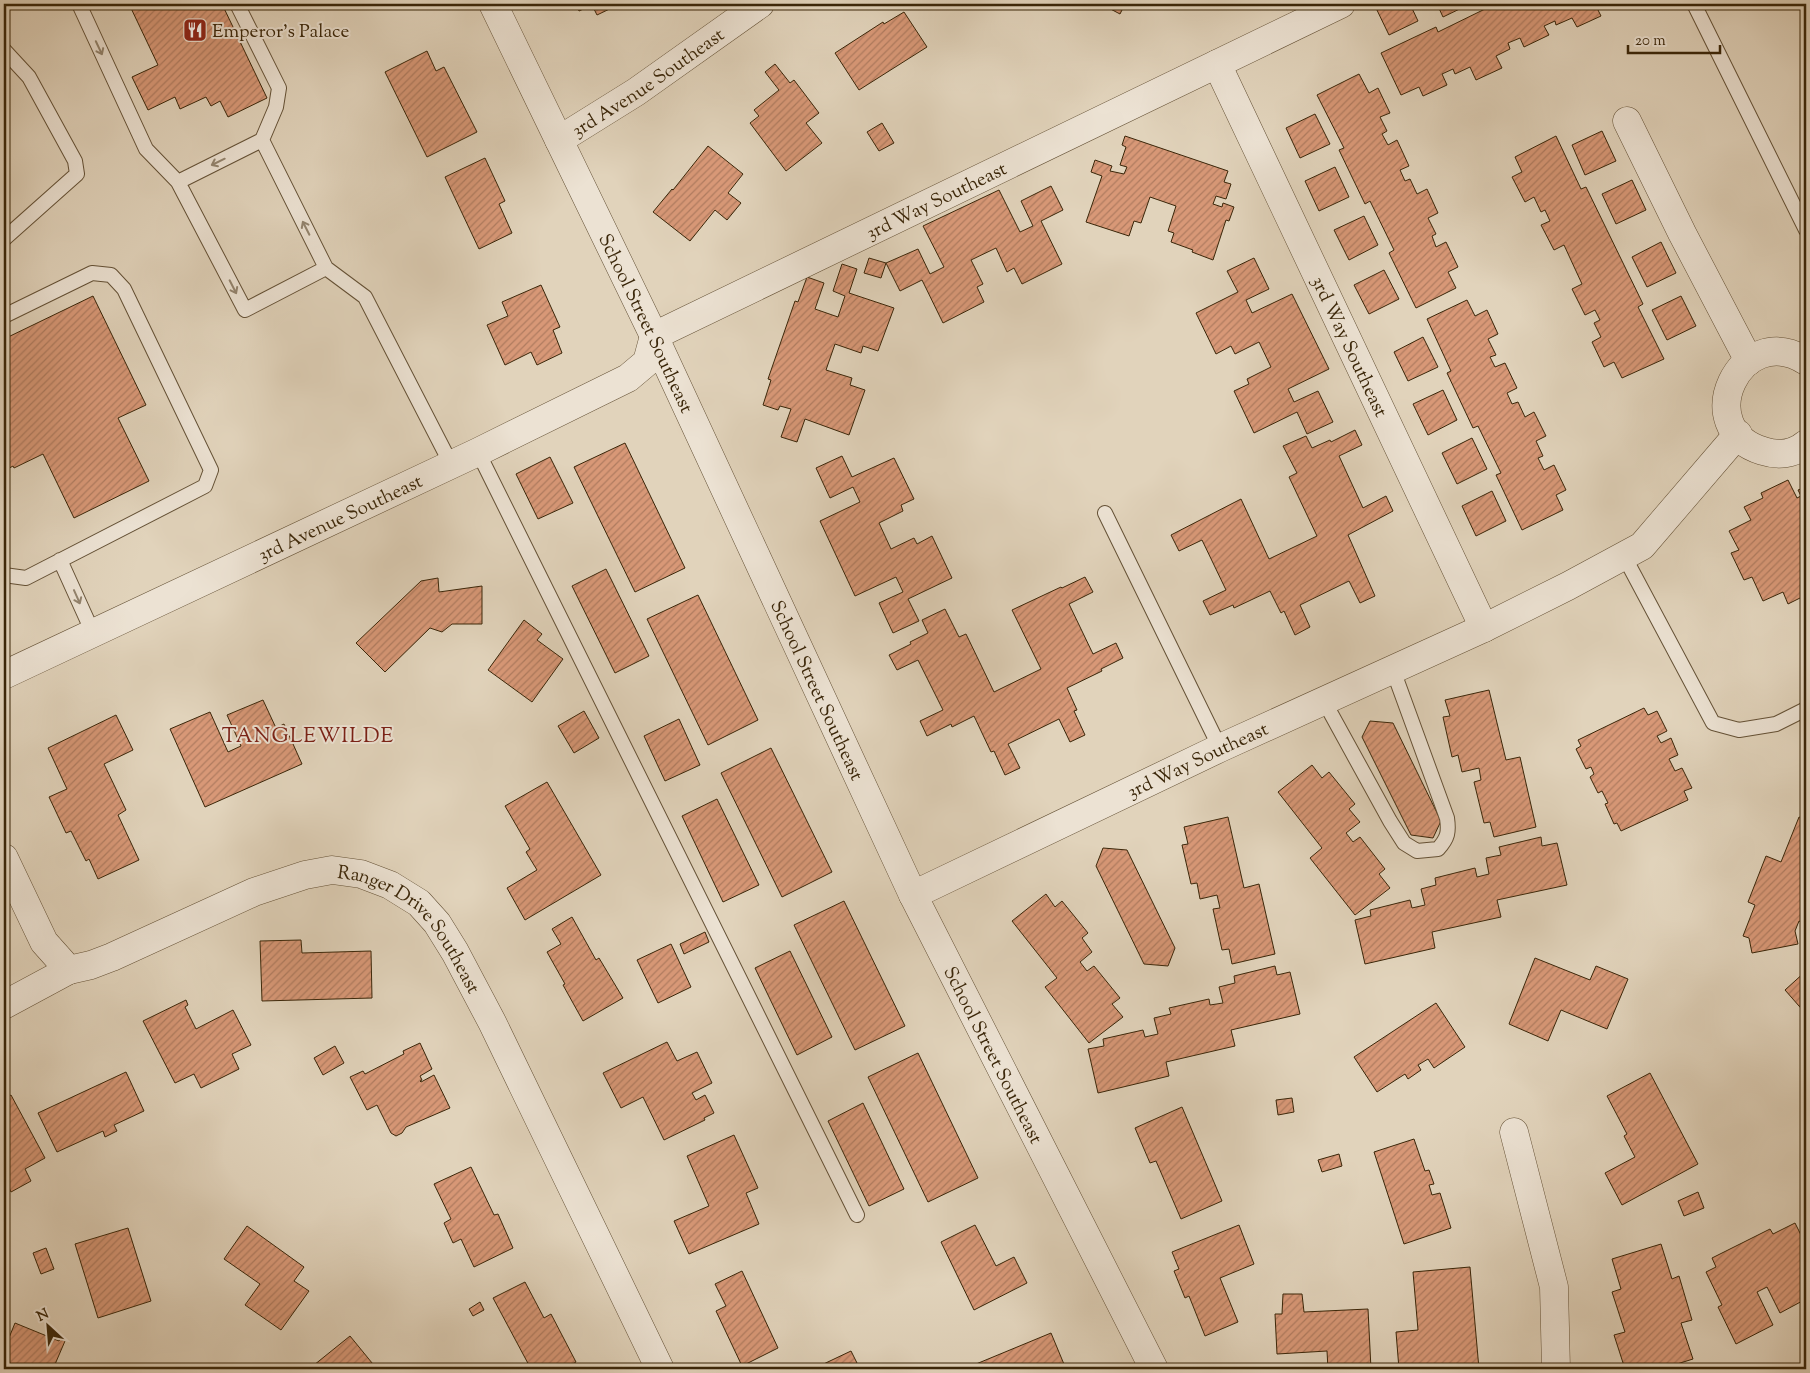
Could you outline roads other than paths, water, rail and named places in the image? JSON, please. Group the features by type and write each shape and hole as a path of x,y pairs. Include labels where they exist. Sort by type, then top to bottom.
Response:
{"street":[{"name":"School Street Southeast","path":"493,4 654,336 914,896 1154,1369"},
{"name":"3rd Avenue Southeast","path":"559,140 636,92 760,4"},
{"name":"3rd Way Southeast","path":"654,336 1341,4"},
{"name":"3rd Way Southeast","path":"1217,64 1484,628"},
{"path":"1627,121 1682,233 1749,361"},
{"name":"3rd Avenue Southeast","path":"4,676 478,452 628,378 647,362 654,336"},
{"path":"1802,356 1782,352 1765,353 1749,361 1736,373 1728,389 1726,407 1730,424 1740,438 1755,449 1770,454 1786,454 1806,444"},
{"name":"3rd Way Southeast","path":"914,896 1220,748 1484,628 1642,546 1738,434"},
{"path":"4,858 44,942 69,970"},
{"name":"Ranger Drive Southeast","path":"4,1005 69,970 91,965 112,957 254,892 305,875 332,870 361,874 390,885 419,903 437,923 455,952 492,1022 660,1369"},
{"path":"1514,1132 1554,1287 1556,1369"}],"lane":[{"path":"79,4 146,149 178,182 244,310 326,268"},
{"path":"178,182 262,140 276,107 280,88 237,4"},
{"path":"1694,4 1806,230"},
{"path":"4,50 29,77 75,161 77,174 4,239"},
{"path":"262,140 326,268 365,297 451,464"},
{"path":"4,316 92,273 111,275 124,289 211,470 205,486 26,578 4,575"},
{"path":"478,452 856,1215"},
{"path":"1105,513 1220,748"},
{"path":"1624,556 1713,723 1739,730 1776,724 1806,709"},
{"path":"60,560 93,633"},
{"path":"1324,701 1390,822 1404,843 1416,851 1438,849 1446,841 1449,832 1447,818 1393,670"}],"place":[{"name":"Emperor's Palace","path":"195,30"}],"district":[{"name":"TANGLEWILDE","path":"308,735"}]}
